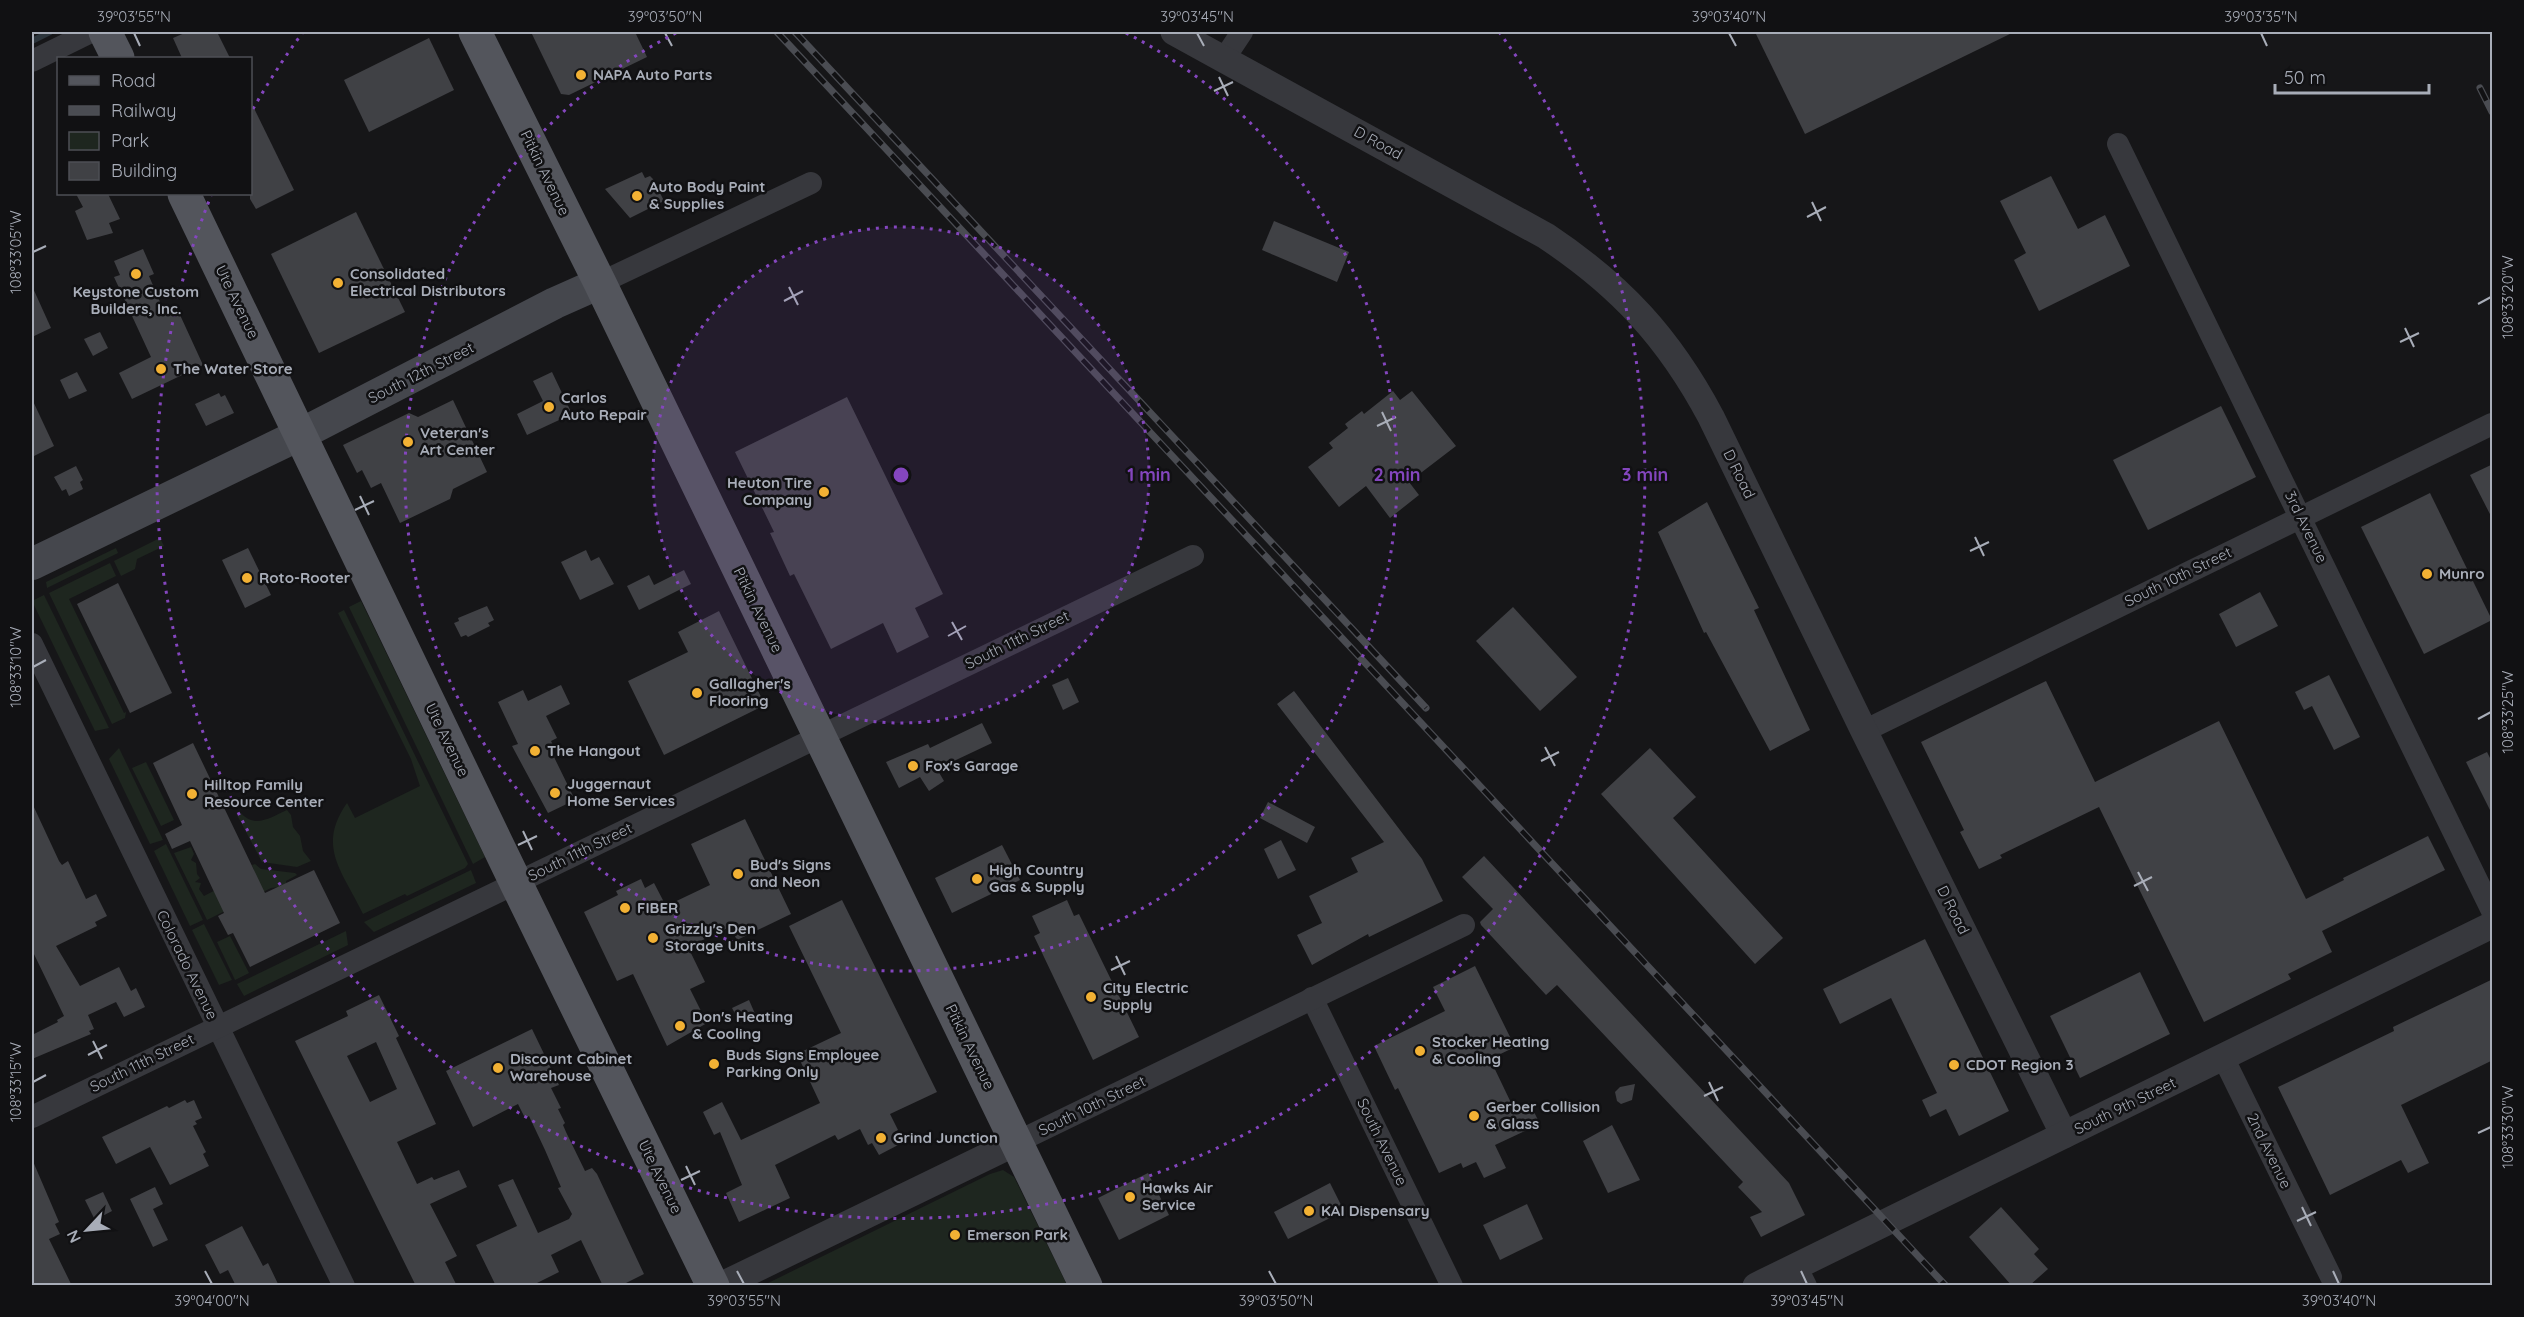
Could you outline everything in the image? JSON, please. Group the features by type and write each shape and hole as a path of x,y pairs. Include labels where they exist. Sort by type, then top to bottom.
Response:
{"main road":[{"path":"105,32 118,57"},
{"name":"Pitkin Avenue","path":"475,32 600,283 1086,1286"},
{"name":"Ute Avenue","path":"184,195 713,1286"},
{"name":"South 12th Street","path":"32,564 301,434 555,303 600,283"}],"street":[{"path":"32,61 91,32"},
{"name":"D Road","path":"1174,32 1546,236 1591,268 1646,320 1669,346 1711,417 2064,1135"},
{"path":"1224,59 1242,32"},
{"name":"3rd Avenue","path":"2118,144 2493,911"},
{"name":"South 12th Street","path":"600,283 812,183"},
{"name":"South 10th Street","path":"1864,731 2493,424"},
{"name":"South 11th Street","path":"32,1117 1193,556"},
{"name":"Colorado Avenue","path":"32,644 344,1286"},
{"name":"South 10th Street","path":"720,1286 1464,925"},
{"name":"South 9th Street","path":"1756,1286 1801,1276 2064,1135 2493,926"},
{"name":"South Avenue","path":"1312,998 1452,1286"},
{"name":"2nd Avenue","path":"2223,1057 2331,1277"}],"green space":[{"path":"160,538 164,546 137,559 135,569 121,576 114,561"},
{"path":"116,548 118,553 47,588 46,582"},
{"path":"110,563 116,576 69,599 124,713 126,712 125,718 112,724 49,593"},
{"path":"44,595 109,728 95,731 32,601"},
{"path":"361,601 485,857 473,864 349,607"},
{"path":"344,610 468,864 465,868 407,896 405,894 363,914 336,859 333,846 338,819 347,803 355,818 420,786 411,759 338,613"},
{"path":"119,748 163,840 150,844 109,759"},
{"path":"146,762 174,820 161,826 132,768"},
{"path":"287,810 291,815 293,827 300,836 303,851 311,861 297,867 262,862 237,815 241,813 246,818 257,821"},
{"path":"166,844 203,920 190,926 154,851"},
{"path":"191,847 194,854 191,860 196,863 197,874 200,878 195,882 201,883 199,889 204,896 254,870 252,865 255,864 261,869 297,875 286,881 287,886 271,888 207,920 174,853"},
{"path":"471,870 476,883 374,932 364,922"},
{"path":"204,924 232,980 219,985 192,930"},
{"path":"346,931 348,945 244,996 237,984"},
{"path":"230,936 249,973 235,980 217,942"},
{"name":"Emerson Park","path":"1003,1170 1014,1177 1067,1285 764,1285 990,1174"}],"building":[{"path":"187,32 217,32 230,57 182,57 173,38"},
{"name":"NAPA Auto Parts","path":"531,32 635,32 647,57 569,95 561,94"},
{"path":"1755,32 2014,32 1805,134"},
{"path":"429,38 454,90 369,132 344,80"},
{"path":"252,104 294,190 256,209 250,199 252,195"},
{"name":"Auto Body Paint & Supplies","path":"642,172 645,178 650,176 653,179 664,201 630,218 605,189"},
{"path":"2051,176 2078,229 2105,215 2130,266 2039,311 2014,260 2026,253 2000,201"},
{"path":"77,195 108,195 120,219 109,223 113,233 87,240 75,211 83,207"},
{"name":"Consolidated Electrical Distributors","path":"356,212 405,312 319,353 271,254"},
{"path":"1274,221 1349,252 1337,282 1262,250"},
{"path":"143,249 154,274 149,276 163,309 175,304 203,365 132,399 119,373 151,357 114,277 120,275 114,261"},
{"path":"32,286 51,328 32,337"},
{"path":"100,332 108,348 93,356 84,339"},
{"path":"77,372 87,391 69,399 60,380"},
{"name":"Carlos Auto Repair","path":"552,372 572,414 527,435 517,414 543,401 533,381"},
{"path":"1393,391 1400,400 1412,391 1456,446 1409,482 1419,495 1390,518 1366,486 1339,507 1308,467 1333,448 1329,443 1348,428 1345,424 1362,411 1364,414"},
{"path":"219,393 221,397 225,395 234,413 206,426 195,404"},
{"name":"Heuton Tire Company","path":"847,397 943,594 915,608 929,637 897,653 883,623 831,649 794,574 790,576 770,533 774,532 735,452"},
{"path":"32,399 54,446 32,457"},
{"path":"453,400 487,472 453,489 450,499 400,523 381,483 371,488 362,470 357,473 343,445 409,413 418,417"},
{"path":"2221,406 2256,477 2148,530 2113,460"},
{"path":"2493,464 2493,520 2470,475"},
{"path":"76,466 83,480 80,482 83,489 69,496 66,489 62,491 54,477"},
{"name":"Munro","path":"2430,493 2492,620 2424,654 2361,527"},
{"path":"1707,502 1759,608 1754,610 1810,730 1770,751 1706,632 1704,633 1658,532"},
{"name":"Roto-Rooter","path":"248,548 271,595 245,608 222,560"},
{"path":"586,550 591,561 599,557 614,584 580,600 561,562"},
{"path":"684,570 691,584 639,610 627,586 649,575 654,585"},
{"path":"118,583 172,693 130,713 77,604"},
{"path":"2260,592 2278,626 2236,647 2219,614"},
{"path":"487,606 494,620 488,623 490,626 468,637 466,635 461,637 454,623 459,621 458,618"},
{"path":"1513,607 1577,677 1540,711 1476,641"},
{"name":"Gallagher's Flooring","path":"719,611 765,705 664,755 628,681 688,652 678,632"},
{"path":"2329,675 2360,737 2334,750 2312,706 2304,710 2295,692"},
{"path":"1068,678 1079,702 1063,710 1052,685"},
{"path":"2046,681 2095,782 2219,721 2306,899 2428,836 2445,870 2322,931 2332,952 2288,974 2291,979 2204,1022 2099,807 2000,855 2002,858 1979,869 1960,832 1964,830 1921,742"},
{"path":"561,685 570,704 546,716 557,738 551,741 558,755 554,757 575,800 548,813 512,746 518,744 498,702 523,690 528,701"},
{"path":"1294,691 1422,859 1443,901 1369,937 1368,934 1312,965 1297,935 1322,923 1309,896 1358,872 1351,858 1384,842 1277,704"},
{"path":"982,723 992,743 937,769 944,781 929,791 920,777 899,788 886,762 928,744 930,748"},
{"path":"193,743 265,893 314,870 340,923 250,967 233,933 228,935 218,916 224,913 190,841 172,849 165,834 182,825 153,763"},
{"path":"1650,748 1696,797 1673,818 1783,938 1755,964 1601,794"},
{"path":"2487,752 2493,764 2493,816 2466,762"},
{"path":"1268,802 1315,827 1307,843 1260,818"},
{"path":"32,803 59,861 62,865 68,861 86,899 96,894 107,916 95,922 97,926 56,946 80,986 119,967 131,991 136,988 145,1007 124,1017 116,1002 88,1015 94,1029 89,1031 91,1034 32,1059 32,1035 58,1022 57,1020 64,1016 32,950"},
{"path":"745,819 791,914 737,940 730,927 688,947 705,982 690,989 707,1023 667,1046 633,974 617,981 584,912 618,895 616,891 641,879 645,888 654,883 666,906 710,885 691,844"},
{"path":"1281,840 1296,870 1278,879 1264,849"},
{"name":"High Country Gas & Supply","path":"1002,845 1020,880 952,913 935,878"},
{"path":"1484,856 1789,1183 1805,1215 1761,1237 1750,1217 1762,1212 1738,1187 1743,1182 1557,985 1546,995 1481,925 1480,922 1493,909 1462,877"},
{"path":"842,900 937,1092 890,1114 898,1130 895,1132 900,1144 879,1155 872,1143 868,1145 860,1129 838,1140 835,1135 775,1165 790,1198 739,1222 726,1193 742,1185 720,1132 714,1135 703,1112 722,1102 741,1140 820,1103 797,1054 841,1033 789,926"},
{"name":"City Electric Supply","path":"1067,900 1074,916 1079,914 1139,1037 1093,1060 1034,936 1040,933 1032,916"},
{"path":"1925,939 2009,1111 1959,1136 1946,1109 1930,1117 1922,1100 1937,1093 1891,998 1840,1024 1823,989"},
{"path":"1475,966 1515,1047 1490,1059 1514,1109 1529,1102 1540,1124 1495,1145 1506,1168 1484,1178 1476,1162 1463,1168 1461,1163 1439,1173 1398,1088 1395,1090 1374,1046 1445,1011 1433,987"},
{"path":"2140,972 2170,1034 2080,1078 2050,1016"},
{"path":"2493,979 2493,1060 2401,1105 2429,1163 2408,1173 2401,1160 2330,1195 2278,1087 2394,1031 2393,1027"},
{"path":"379,995 399,1036 396,1038 436,1124 397,1142 417,1184 432,1177 434,1180 459,1170 467,1187 430,1204 457,1256 445,1262 457,1286 416,1286 295,1041 348,1016 346,1011","holes":["376,1042 397,1089 370,1102 347,1056"]},
{"path":"749,1000 756,1016 740,1023 732,1008"},
{"path":"532,1029 559,1085 551,1088 561,1108 558,1109 565,1123 563,1125 566,1132 585,1171 592,1168 597,1174 644,1274 620,1286 603,1286 581,1240 551,1255 559,1272 531,1286 496,1286 476,1245 517,1226 498,1185 513,1179 538,1233 569,1219 572,1214 558,1188 561,1187 529,1116 525,1118 518,1104 473,1127 446,1071"},
{"path":"1635,1084 1632,1100 1621,1104 1617,1101 1615,1092 1620,1087"},
{"path":"185,1100 187,1103 194,1100 202,1118 195,1121 197,1124 193,1126 206,1152 203,1154 209,1166 170,1185 150,1147 116,1164 102,1137 167,1106 169,1108"},
{"path":"1612,1125 1640,1180 1608,1193 1583,1141"},
{"path":"32,1159 59,1222 55,1224 60,1234 49,1239 72,1286 32,1286"},
{"name":"Hawks Air Service","path":"1148,1173 1169,1215 1119,1240 1098,1198"},
{"name":"KAI Dispensary","path":"1330,1183 1344,1211 1288,1239 1274,1212"},
{"path":"155,1187 163,1204 153,1209 168,1240 153,1247 130,1199"},
{"path":"103,1192 112,1211 95,1220 85,1200"},
{"path":"1527,1204 1543,1239 1500,1260 1483,1225"},
{"path":"2001,1207 2039,1249 2034,1254 2048,1269 2029,1286 2012,1286 1969,1237"},
{"path":"242,1226 263,1266 268,1263 279,1286 236,1286 228,1270 220,1274 205,1245"}],"waterway":[{"path":"32,41 50,32"}],"railway":[{"path":"777,32 1946,1286"},
{"path":"795,32 1426,708"},
{"path":"2480,88 2492,112"}],"place":[{"name":"NAPA Auto Parts","path":"581,75"},
{"name":"Auto Body Paint & Supplies","path":"637,196"},
{"name":"Keystone Custom Builders, Inc.","path":"136,274"},
{"name":"Consolidated Electrical Distributors","path":"338,283"},
{"name":"The Water Store","path":"161,369"},
{"name":"Carlos Auto Repair","path":"549,407"},
{"name":"Veteran's Art Center","path":"408,442"},
{"name":"Heuton Tire Company","path":"824,492"},
{"name":"Munro","path":"2427,574"},
{"name":"Roto-Rooter","path":"247,578"},
{"name":"Gallagher's Flooring","path":"697,693"},
{"name":"The Hangout","path":"535,751"},
{"name":"Fox's Garage","path":"913,766"},
{"name":"Juggernaut Home Services","path":"555,793"},
{"name":"Hilltop Family Resource Center","path":"192,794"},
{"name":"Bud's Signs and Neon","path":"738,874"},
{"name":"High Country Gas & Supply","path":"977,879"},
{"name":"FIBER","path":"625,908"},
{"name":"Grizzly's Den Storage Units","path":"653,938"},
{"name":"City Electric Supply","path":"1091,997"},
{"name":"Don's Heating & Cooling","path":"680,1026"},
{"name":"Stocker Heating & Cooling","path":"1420,1051"},
{"name":"Buds Signs Employee Parking Only","path":"714,1064"},
{"name":"CDOT Region 3","path":"1954,1065"},
{"name":"Discount Cabinet Warehouse","path":"498,1068"},
{"name":"Gerber Collision & Glass","path":"1474,1116"},
{"name":"Grind Junction","path":"881,1138"},
{"name":"Hawks Air Service","path":"1130,1197"},
{"name":"KAI Dispensary","path":"1309,1211"},
{"name":"Emerson Park","path":"955,1235"}]}
